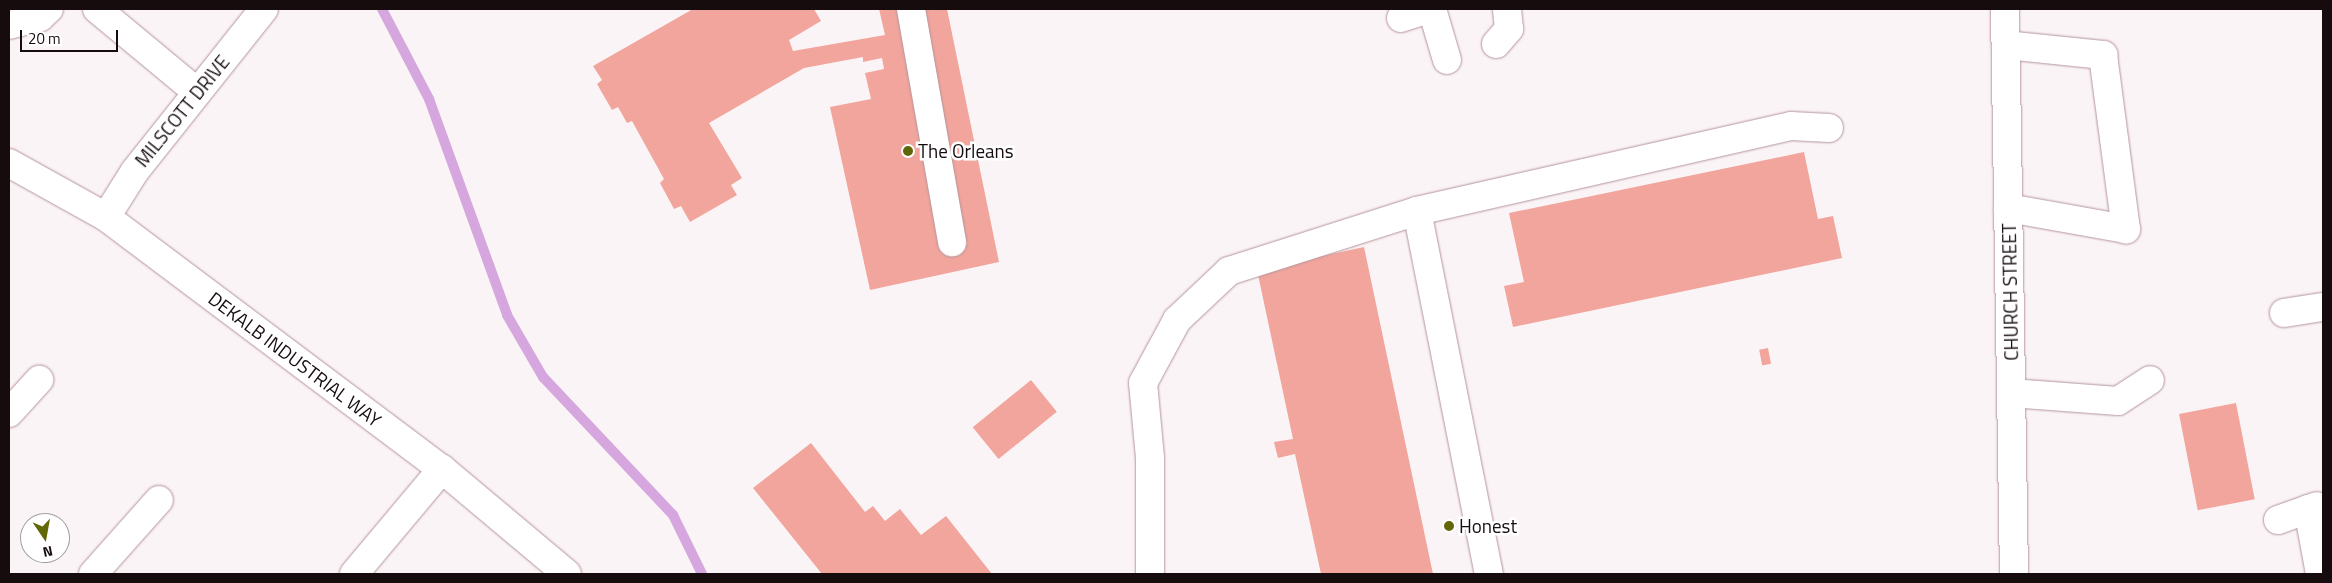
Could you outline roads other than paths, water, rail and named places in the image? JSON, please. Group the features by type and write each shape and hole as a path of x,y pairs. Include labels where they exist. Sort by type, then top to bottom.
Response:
{"main road":[{"path":"9,25 40,17 49,9"},
{"path":"97,9 197,92"},
{"name":"MILSCOTT DRIVE","path":"106,218 135,171 264,9"},
{"path":"910,9 952,242"},
{"path":"1401,18 1431,9 1447,60"},
{"path":"1496,44 1509,29 1507,9"},
{"name":"CHURCH STREET","path":"2005,9 2014,574"},
{"path":"2006,45 2103,55 2126,229 2008,208"},
{"path":"1150,574 1150,458 1143,382 1177,320 1229,271 1417,211 1791,126 1829,128"},
{"name":"DEKALB INDUSTRIAL WAY","path":"10,165 106,218 442,469 567,574"},
{"path":"1417,211 1489,574"},
{"path":"2284,313 2323,307"},
{"path":"9,413 39,380"},
{"path":"2011,393 2118,401 2150,380"},
{"path":"354,574 442,469"},
{"path":"93,574 159,500"},
{"path":"2278,520 2312,507 2320,574"}],"waterway":[{"path":"382,9 429,99 507,315 543,377 673,515 702,574"}],"place":[{"name":"The Orleans","path":"908,151"},
{"name":"Honest","path":"1449,526"}]}
